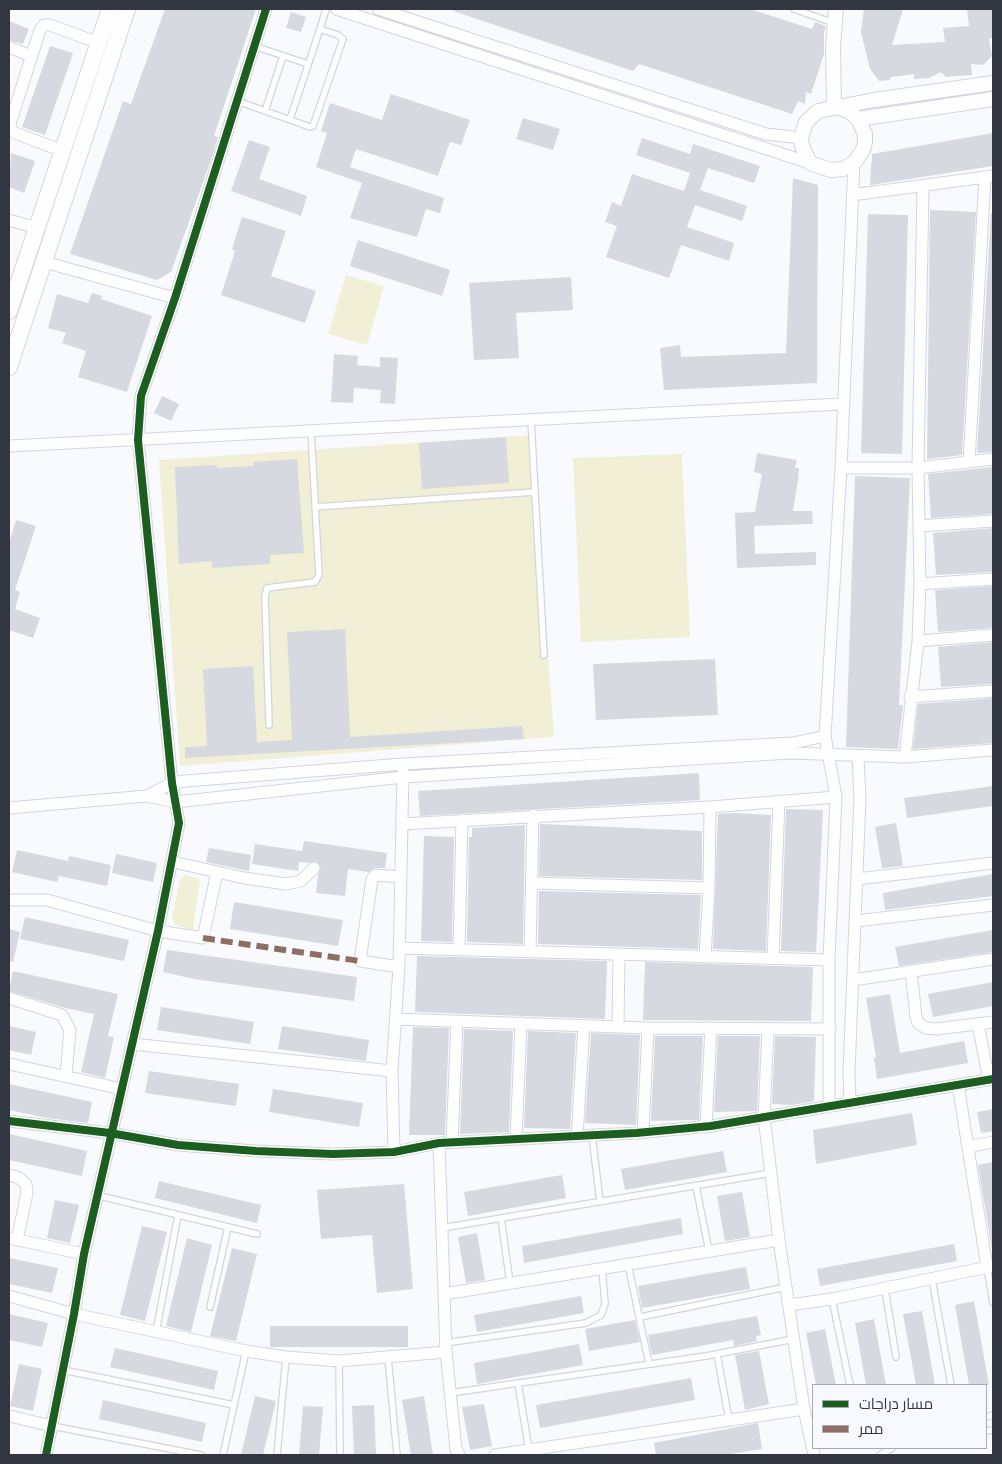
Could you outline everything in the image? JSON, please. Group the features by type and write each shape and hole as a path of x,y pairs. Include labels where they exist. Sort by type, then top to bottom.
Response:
{"main road":[{"path":"10,304 110,9"},
{"path":"9,367 127,9"},
{"path":"43,208 59,215"}],"street":[{"path":"46,1455 96,1195 158,931 173,862 179,823 172,783 138,440 140,396 175,298 266,9"},
{"path":"336,9 831,170 843,169 854,163 863,150 865,142 858,120 850,112 837,108"},
{"path":"378,9 766,134 801,138"},
{"path":"836,12 837,108"},
{"path":"63,151 15,134 9,127 40,30 44,25 50,25 98,43"},
{"path":"9,47 32,56"},
{"path":"598,94 602,82"},
{"path":"810,163 801,138 806,122 818,111 874,100 993,83"},
{"path":"858,120 993,99"},
{"path":"829,1107 830,960 836,797 825,736 841,468 842,404 854,163"},
{"path":"852,195 989,177 969,462"},
{"path":"905,757 910,697 918,641 920,584 918,468 924,187"},
{"path":"9,220 37,228"},
{"path":"44,262 175,298"},
{"path":"9,446 842,404"},
{"path":"841,468 918,468 993,459"},
{"path":"919,526 993,521"},
{"path":"920,584 993,579"},
{"path":"918,641 993,635"},
{"path":"910,697 993,691"},
{"path":"147,796 172,783 403,764 794,743 825,736"},
{"path":"9,808 147,796 176,802 403,777 790,753 905,757 993,750"},
{"path":"850,1103 848,1071 860,798 858,756"},
{"path":"394,1152 392,1071 399,967 403,764"},
{"path":"402,824 710,807 836,797"},
{"path":"773,958 779,802"},
{"path":"704,956 710,888 710,807"},
{"path":"530,952 533,816"},
{"path":"459,950 462,820"},
{"path":"173,862 216,872 286,884 301,881 314,868"},
{"path":"857,879 993,863"},
{"path":"9,900 47,900 158,931 203,938 216,872"},
{"path":"399,967 360,961 372,879 376,875 401,877"},
{"path":"532,883 710,888"},
{"path":"856,921 993,905"},
{"path":"399,948 830,960"},
{"path":"618,1027 619,954"},
{"path":"852,980 993,959"},
{"path":"911,971 918,1023 926,1028 936,1029 993,1022"},
{"path":"9,998 62,1015 70,1030 66,1076"},
{"path":"396,1019 648,1028 830,1030"},
{"path":"452,1142 457,1021"},
{"path":"516,1139 521,1023"},
{"path":"9,1121 110,1133 178,1145 333,1154 394,1152 439,1142 577,1136 706,1127 991,1080 978,1024"},
{"path":"577,1136 584,1025"},
{"path":"644,1132 648,1028"},
{"path":"706,1127 711,1028"},
{"path":"768,1029 764,1118 779,1240 804,1409 812,1446"},
{"path":"132,1044 392,1071"},
{"path":"9,1064 122,1089"},
{"path":"789,1305 885,1289 990,1267 958,1085"},
{"path":"439,1142 445,1348 456,1449 459,1455"},
{"path":"968,1146 993,1142"},
{"path":"9,1175 19,1178 26,1184 26,1193 13,1239 84,1254"},
{"path":"444,1294 779,1240"},
{"path":"9,1296 74,1314 246,1351 286,1357 339,1360 388,1357 445,1348"},
{"path":"495,1455 804,1409"},
{"path":"9,1416 52,1426"}],"lane":[{"path":"290,120 326,9"},
{"path":"794,9 836,12"},
{"path":"237,101 310,127 313,126 343,42 342,37 320,29"},
{"path":"254,46 308,64"},
{"path":"264,111 282,56"},
{"path":"531,420 544,655"},
{"path":"269,725 265,597 267,588 315,582 318,575 311,431"},
{"path":"315,507 535,492"},
{"path":"592,1135 600,1202"},
{"path":"442,1228 771,1174"},
{"path":"696,1186 709,1251"},
{"path":"96,1195 257,1234"},
{"path":"156,1332 178,1215"},
{"path":"502,1218 510,1283"},
{"path":"210,1307 228,1227"},
{"path":"628,1264 649,1364"},
{"path":"990,1267 993,1303"},
{"path":"445,1348 586,1323 601,1315 605,1304 602,1268"},
{"path":"932,1279 951,1384"},
{"path":"640,1317 786,1287"},
{"path":"885,1289 896,1357"},
{"path":"832,1299 850,1384"},
{"path":"450,1393 717,1354 794,1340"},
{"path":"223,1455 246,1351"},
{"path":"717,1354 729,1420"},
{"path":"277,1455 286,1357"},
{"path":"388,1357 397,1455"},
{"path":"339,1360 340,1455"},
{"path":"63,1370 234,1405"},
{"path":"518,1383 529,1450"},
{"path":"52,1426 201,1455"}],"green space":[{"path":"346,275 384,286 367,345 328,334"},
{"path":"531,435 554,737 180,766 159,460"},
{"path":"682,454 690,637 581,642 573,458"},
{"path":"185,875 200,879 193,930 175,925 172,918 180,880"}],"building":[{"path":"165,9 256,9 214,136 218,137 212,157 171,272 157,280 70,254 123,101 131,104"},
{"path":"454,9 750,9 812,29 815,22 826,26 824,54 811,94 806,92 805,104 798,101 792,114 639,64 633,71 453,11"},
{"path":"864,9 903,9 892,45 945,42 943,28 969,26 967,9 992,9 993,38 989,38 992,56 983,65 971,64 972,75 946,77 941,72 929,78 914,79 914,74 891,77 890,80 879,81 870,69 861,32"},
{"path":"291,12 306,17 301,32 286,28"},
{"path":"9,21 29,29 23,44 9,40"},
{"path":"50,46 73,53 45,135 22,127"},
{"path":"391,94 470,120 461,145 450,142 438,176 356,149 350,167 444,198 440,213 426,209 417,237 350,218 362,183 316,167 327,133 321,131 330,103 382,120"},
{"path":"523,118 560,129 553,150 516,139"},
{"path":"993,133 993,166 870,185 872,154"},
{"path":"642,138 690,154 693,144 760,166 754,183 708,168 700,190 747,206 742,221 695,205 687,227 734,243 729,261 681,245 669,278 606,257 617,226 605,222 612,202 621,206 632,174 684,191 690,173 636,155"},
{"path":"249,140 270,147 259,179 307,196 301,216 231,191"},
{"path":"11,153 35,161 24,193 9,187"},
{"path":"793,178 818,185 817,383 664,390 660,348 680,345 681,357 786,353"},
{"path":"930,210 976,212 962,455 927,459"},
{"path":"991,213 993,213 993,452 977,453"},
{"path":"868,214 908,215 902,454 861,453"},
{"path":"242,217 286,231 271,276 316,291 305,323 221,295 235,251 232,249"},
{"path":"358,240 450,270 442,296 350,266"},
{"path":"571,277 573,310 516,313 519,358 474,360 469,283"},
{"path":"92,293 102,296 101,299 152,316 127,392 78,377 86,351 62,343 66,333 48,328 57,294 88,303"},
{"path":"334,354 358,356 357,365 380,367 380,357 398,358 395,404 380,403 381,390 354,388 353,403 331,402"},
{"path":"162,396 179,404 171,421 154,413"},
{"path":"506,437 509,483 422,489 419,443"},
{"path":"757,453 797,460 795,468 799,468 793,511 812,511 813,524 754,526 755,554 816,552 816,565 737,568 735,513 755,512 762,474 754,472"},
{"path":"297,459 304,553 270,555 270,564 212,568 212,561 179,564 175,467 217,465 217,468 254,466 253,462"},
{"path":"993,467 993,514 931,518 928,474"},
{"path":"855,476 910,478 899,705 903,705 898,749 846,747"},
{"path":"16,520 36,526 15,590 20,592 15,609 40,618 33,638 9,630 9,543"},
{"path":"993,528 993,572 936,575 933,533"},
{"path":"993,586 993,628 938,632 935,590"},
{"path":"345,629 350,737 522,726 524,739 185,758 185,747 207,746 203,669 253,666 257,742 292,740 287,632"},
{"path":"993,642 993,684 941,687 938,647"},
{"path":"715,659 718,715 596,720 593,664"},
{"path":"993,698 993,743 913,749 918,704"},
{"path":"699,773 700,800 420,816 418,791"},
{"path":"993,786 993,806 907,818 904,798"},
{"path":"786,809 823,810 816,952 781,951"},
{"path":"718,814 771,815 766,951 713,949"},
{"path":"896,823 903,866 882,868 875,827"},
{"path":"540,824 702,831 702,880 539,876"},
{"path":"525,825 523,944 467,942 469,837 472,837 472,828"},
{"path":"424,836 454,837 452,942 421,941"},
{"path":"304,841 387,853 385,868 374,868 369,872 348,869 345,896 316,893 318,874 321,869 316,861 308,863 299,862 298,871 252,864 255,844 302,851"},
{"path":"209,848 251,855 249,871 206,862"},
{"path":"17,850 68,861 69,856 111,865 107,886 59,876 57,882 12,872"},
{"path":"116,854 157,863 153,882 112,873"},
{"path":"993,874 993,896 885,910 883,893"},
{"path":"539,891 701,895 698,949 538,944"},
{"path":"234,902 343,920 338,946 230,929"},
{"path":"25,917 129,940 124,961 20,939"},
{"path":"9,929 20,932 13,962 9,961"},
{"path":"993,930 993,952 899,966 895,947"},
{"path":"167,950 357,977 354,1001 194,979 163,972"},
{"path":"417,956 607,961 605,1019 415,1012"},
{"path":"645,962 813,967 811,1021 643,1020"},
{"path":"13,971 118,994 108,1036 114,1037 105,1078 81,1072 94,1014 65,1008 9,991"},
{"path":"993,982 993,1006 933,1017 928,994"},
{"path":"890,994 900,1053 964,1041 968,1063 877,1079 874,1058 876,1057 866,998"},
{"path":"161,1007 254,1022 250,1044 157,1030"},
{"path":"9,1026 36,1032 31,1055 9,1050"},
{"path":"282,1026 369,1040 366,1061 278,1049"},
{"path":"413,1027 449,1028 445,1135 409,1135"},
{"path":"464,1029 513,1031 509,1132 460,1134"},
{"path":"528,1031 576,1033 570,1129 524,1128"},
{"path":"591,1033 640,1035 636,1125 585,1123"},
{"path":"655,1036 703,1036 699,1120 651,1121"},
{"path":"718,1036 760,1036 757,1111 714,1112"},
{"path":"775,1036 816,1037 814,1101 792,1105 772,1104"},
{"path":"149,1071 239,1084 236,1106 145,1093"},
{"path":"9,1084 92,1102 88,1123 47,1118 9,1110"},
{"path":"273,1089 363,1103 359,1127 269,1112"},
{"path":"993,1109 993,1131 981,1133 977,1112"},
{"path":"912,1113 917,1145 816,1164 813,1130"},
{"path":"9,1134 87,1151 82,1176 9,1160"},
{"path":"723,1151 727,1172 625,1190 621,1169"},
{"path":"993,1162 993,1249 992,1249 978,1165"},
{"path":"562,1175 566,1198 468,1216 464,1192"},
{"path":"159,1181 261,1205 257,1223 155,1198"},
{"path":"404,1184 413,1289 377,1293 372,1235 321,1239 317,1190"},
{"path":"742,1192 750,1237 725,1241 717,1196"},
{"path":"55,1200 79,1205 70,1243 47,1238"},
{"path":"681,1218 683,1234 524,1263 522,1246"},
{"path":"142,1226 167,1232 145,1321 120,1315"},
{"path":"477,1233 485,1280 466,1283 458,1237"},
{"path":"187,1238 212,1245 191,1332 166,1326"},
{"path":"954,1244 957,1261 820,1286 817,1269"},
{"path":"232,1248 257,1254 236,1341 210,1336"},
{"path":"9,1258 58,1268 52,1293 9,1284"},
{"path":"746,1267 750,1289 642,1308 638,1286"},
{"path":"581,1296 584,1313 477,1332 474,1315"},
{"path":"974,1301 989,1385 969,1384 955,1305"},
{"path":"922,1311 935,1384 916,1384 903,1314"},
{"path":"9,1314 48,1323 42,1347 9,1340"},
{"path":"757,1316 761,1335 756,1336 757,1341 734,1346 733,1340 652,1355 648,1335"},
{"path":"874,1319 886,1384 866,1384 855,1323"},
{"path":"635,1320 640,1342 589,1351 585,1329"},
{"path":"270,1326 408,1326 408,1347 270,1347"},
{"path":"825,1329 836,1384 816,1384 806,1333"},
{"path":"579,1344 583,1365 477,1384 474,1363"},
{"path":"115,1348 218,1371 214,1390 110,1367"},
{"path":"759,1351 769,1404 745,1410 735,1355"},
{"path":"19,1364 42,1369 33,1411 10,1406"},
{"path":"691,1378 695,1400 540,1428 536,1405"},
{"path":"255,1396 276,1401 263,1455 241,1455"},
{"path":"424,1396 433,1455 411,1455 402,1400"},
{"path":"103,1400 206,1423 202,1442 99,1419"},
{"path":"484,1404 492,1446 470,1450 462,1407"},
{"path":"374,1405 376,1455 354,1455 352,1406"},
{"path":"303,1406 323,1407 319,1455 299,1455"},
{"path":"758,1423 762,1449 725,1455 656,1455 654,1443"}],"marked path":[{"path":"203,938 360,961"}],"cycle path":[{"path":"46,1455 84,1254 158,931 179,823 172,783 138,440 141,396 175,298 266,9"},
{"path":"9,1121 110,1133 178,1145 333,1154 394,1152 439,1143 636,1133 711,1126 993,1079"}]}
